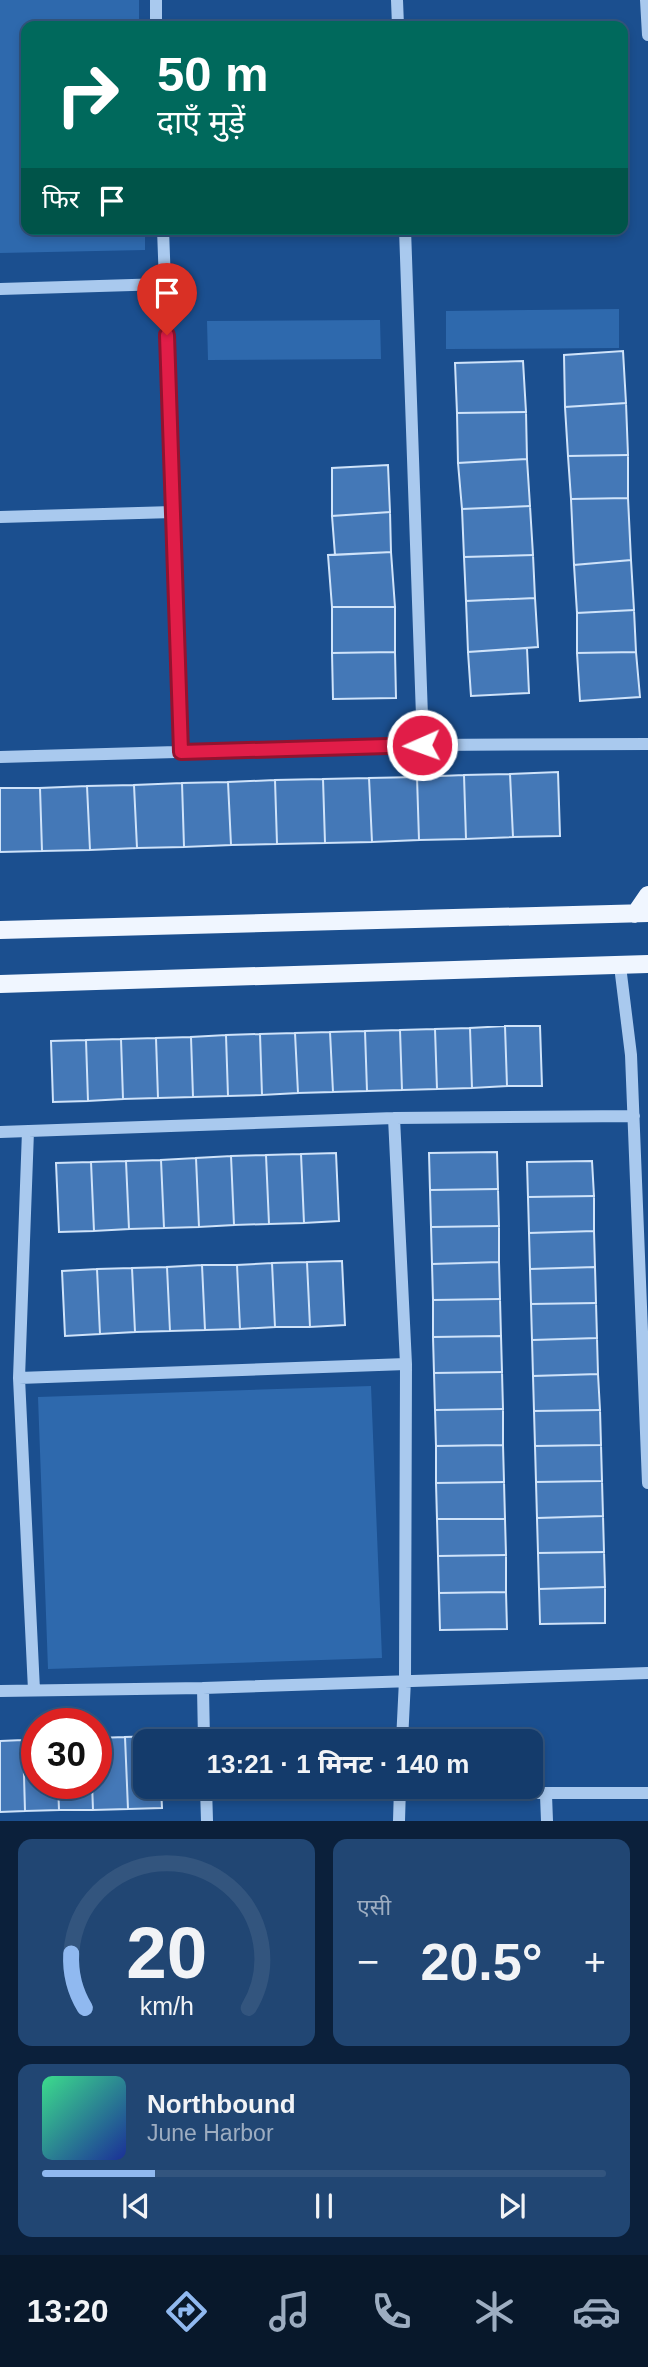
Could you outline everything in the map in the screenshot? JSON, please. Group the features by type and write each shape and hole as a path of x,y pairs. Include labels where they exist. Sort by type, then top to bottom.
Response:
{"main road":[{"path":"0,930 641,913 648,895"},
{"path":"0,984 648,964"},
{"path":"625,966 648,978"}],"street":[{"path":"156,0 156,21"},
{"path":"397,0 398,21"},
{"path":"646,0 648,35"},
{"path":"163,235 181,752"},
{"path":"405,235 422,745"},
{"path":"0,289 165,284"},
{"path":"0,517 173,512"},
{"path":"0,757 422,745 648,744"},
{"path":"625,966 634,1116 648,1483"},
{"path":"0,1132 394,1118 634,1116"},
{"path":"394,1118 406,1364 403,1729"},
{"path":"28,1131 19,1378 34,1690"},
{"path":"19,1378 406,1364"},
{"path":"0,1691 203,1688 648,1673"},
{"path":"203,1688 204,1729"},
{"path":"543,1795 648,1793"},
{"path":"546,1795 547,1821"},
{"path":"206,1799 207,1821"},
{"path":"399,1821 400,1799"}],"shaded area":[{"path":"0,0 139,0 139,21 21,21 21,235 145,235 145,250 0,253"},
{"path":"619,309 619,348 446,349 446,311"},
{"path":"380,320 381,359 208,360 207,321"},
{"path":"371,1386 382,1658 48,1669 38,1397"}],"building":[{"path":"623,351 626,403 565,407 564,355"},
{"path":"523,361 526,412 457,413 455,363"},
{"path":"626,403 628,455 568,456 565,407"},
{"path":"526,412 527,459 458,463 457,413"},
{"path":"628,455 628,498 571,499 568,456"},
{"path":"527,459 530,506 462,509 458,463"},
{"path":"388,465 390,512 332,516 332,468"},
{"path":"628,498 631,560 574,565 571,499"},
{"path":"530,506 533,555 464,557 462,509"},
{"path":"390,512 391,552 335,555 332,516"},
{"path":"391,552 395,607 332,607 328,555"},
{"path":"533,555 535,598 466,601 464,557"},
{"path":"631,560 634,610 577,613 574,565"},
{"path":"535,598 538,647 468,652 466,601"},
{"path":"332,607 395,607 395,652 332,653"},
{"path":"634,610 636,652 577,653 577,613"},
{"path":"527,648 529,693 471,696 468,652"},
{"path":"395,652 396,698 333,699 332,653"},
{"path":"636,652 640,697 580,701 577,653"},
{"path":"558,772 560,836 513,837 510,774"},
{"path":"510,774 513,837 466,839 464,775"},
{"path":"464,775 466,839 419,840 417,777"},
{"path":"417,777 419,840 372,842 369,778"},
{"path":"369,778 372,842 325,843 323,779"},
{"path":"323,779 325,843 277,844 275,780"},
{"path":"275,780 277,844 231,845 228,782"},
{"path":"228,782 231,845 184,847 182,783"},
{"path":"182,783 184,847 137,848 134,785"},
{"path":"134,785 137,848 90,850 87,786"},
{"path":"87,786 90,850 42,851 40,788"},
{"path":"0,788 40,788 42,851 0,852"},
{"path":"505,1026 507,1086 472,1088 470,1028"},
{"path":"505,1026 540,1026 542,1086 507,1086"},
{"path":"470,1028 472,1088 437,1089 435,1029"},
{"path":"435,1029 437,1089 402,1090 400,1030"},
{"path":"400,1030 402,1090 367,1091 365,1031"},
{"path":"365,1031 367,1091 333,1092 330,1032"},
{"path":"330,1032 333,1092 298,1093 295,1033"},
{"path":"295,1033 298,1093 262,1095 260,1034"},
{"path":"260,1034 262,1095 228,1096 226,1035"},
{"path":"226,1035 228,1096 193,1097 191,1037"},
{"path":"191,1037 193,1097 158,1098 156,1038"},
{"path":"156,1038 158,1098 123,1099 121,1039"},
{"path":"121,1039 123,1099 88,1101 86,1040"},
{"path":"86,1040 88,1101 53,1102 51,1041"},
{"path":"497,1152 498,1189 430,1190 429,1153"},
{"path":"336,1153 339,1221 304,1223 301,1154"},
{"path":"301,1154 304,1223 269,1224 266,1155"},
{"path":"266,1155 269,1224 234,1225 231,1156"},
{"path":"231,1156 234,1225 199,1227 196,1158"},
{"path":"196,1158 199,1227 164,1228 161,1160"},
{"path":"161,1160 164,1228 129,1229 126,1161"},
{"path":"126,1161 129,1229 94,1231 91,1162"},
{"path":"592,1161 594,1196 528,1197 527,1162"},
{"path":"91,1162 94,1231 59,1232 56,1163"},
{"path":"498,1189 499,1226 431,1227 430,1190"},
{"path":"594,1196 594,1231 529,1233 528,1197"},
{"path":"499,1226 499,1262 432,1264 431,1227"},
{"path":"594,1231 595,1267 530,1269 529,1233"},
{"path":"342,1261 345,1325 310,1327 307,1262"},
{"path":"307,1262 310,1327 275,1327 272,1263"},
{"path":"499,1262 500,1299 433,1300 432,1264"},
{"path":"272,1263 275,1327 240,1329 237,1265"},
{"path":"202,1265 205,1330 170,1331 167,1267"},
{"path":"202,1265 237,1265 240,1329 205,1330"},
{"path":"167,1267 170,1331 135,1332 132,1268"},
{"path":"595,1267 596,1303 531,1304 530,1269"},
{"path":"132,1268 135,1332 100,1334 97,1269"},
{"path":"97,1269 100,1334 65,1336 62,1271"},
{"path":"500,1299 501,1336 433,1337 433,1300"},
{"path":"596,1303 597,1338 532,1340 531,1304"},
{"path":"501,1336 502,1372 434,1373 433,1337"},
{"path":"597,1338 598,1374 533,1376 532,1340"},
{"path":"502,1372 503,1409 435,1410 434,1373"},
{"path":"598,1374 600,1410 534,1411 533,1376"},
{"path":"503,1409 503,1445 436,1446 435,1410"},
{"path":"600,1410 601,1445 535,1446 534,1411"},
{"path":"503,1445 504,1482 436,1483 436,1446"},
{"path":"601,1445 602,1481 536,1482 535,1446"},
{"path":"602,1481 603,1516 537,1518 536,1482"},
{"path":"504,1482 505,1519 437,1519 436,1483"},
{"path":"603,1516 604,1552 538,1553 537,1518"},
{"path":"437,1519 505,1519 506,1555 438,1556"},
{"path":"604,1552 605,1587 539,1589 538,1553"},
{"path":"506,1555 506,1592 439,1593 438,1556"},
{"path":"605,1587 605,1623 540,1624 539,1589"},
{"path":"506,1592 507,1629 440,1630 439,1593"},
{"path":"112,1737 125,1737 128,1809 93,1810 93,1799 112,1799"},
{"path":"125,1737 133,1737 133,1799 162,1799 162,1808 128,1809"},
{"path":"21,1740 21,1799 25,1799 25,1811 0,1812 0,1741"},
{"path":"25,1799 59,1799 59,1810 25,1811"},
{"path":"59,1799 93,1799 93,1810 59,1810"}],"route":[{"path":"167,335 181,752 422,745"}]}
